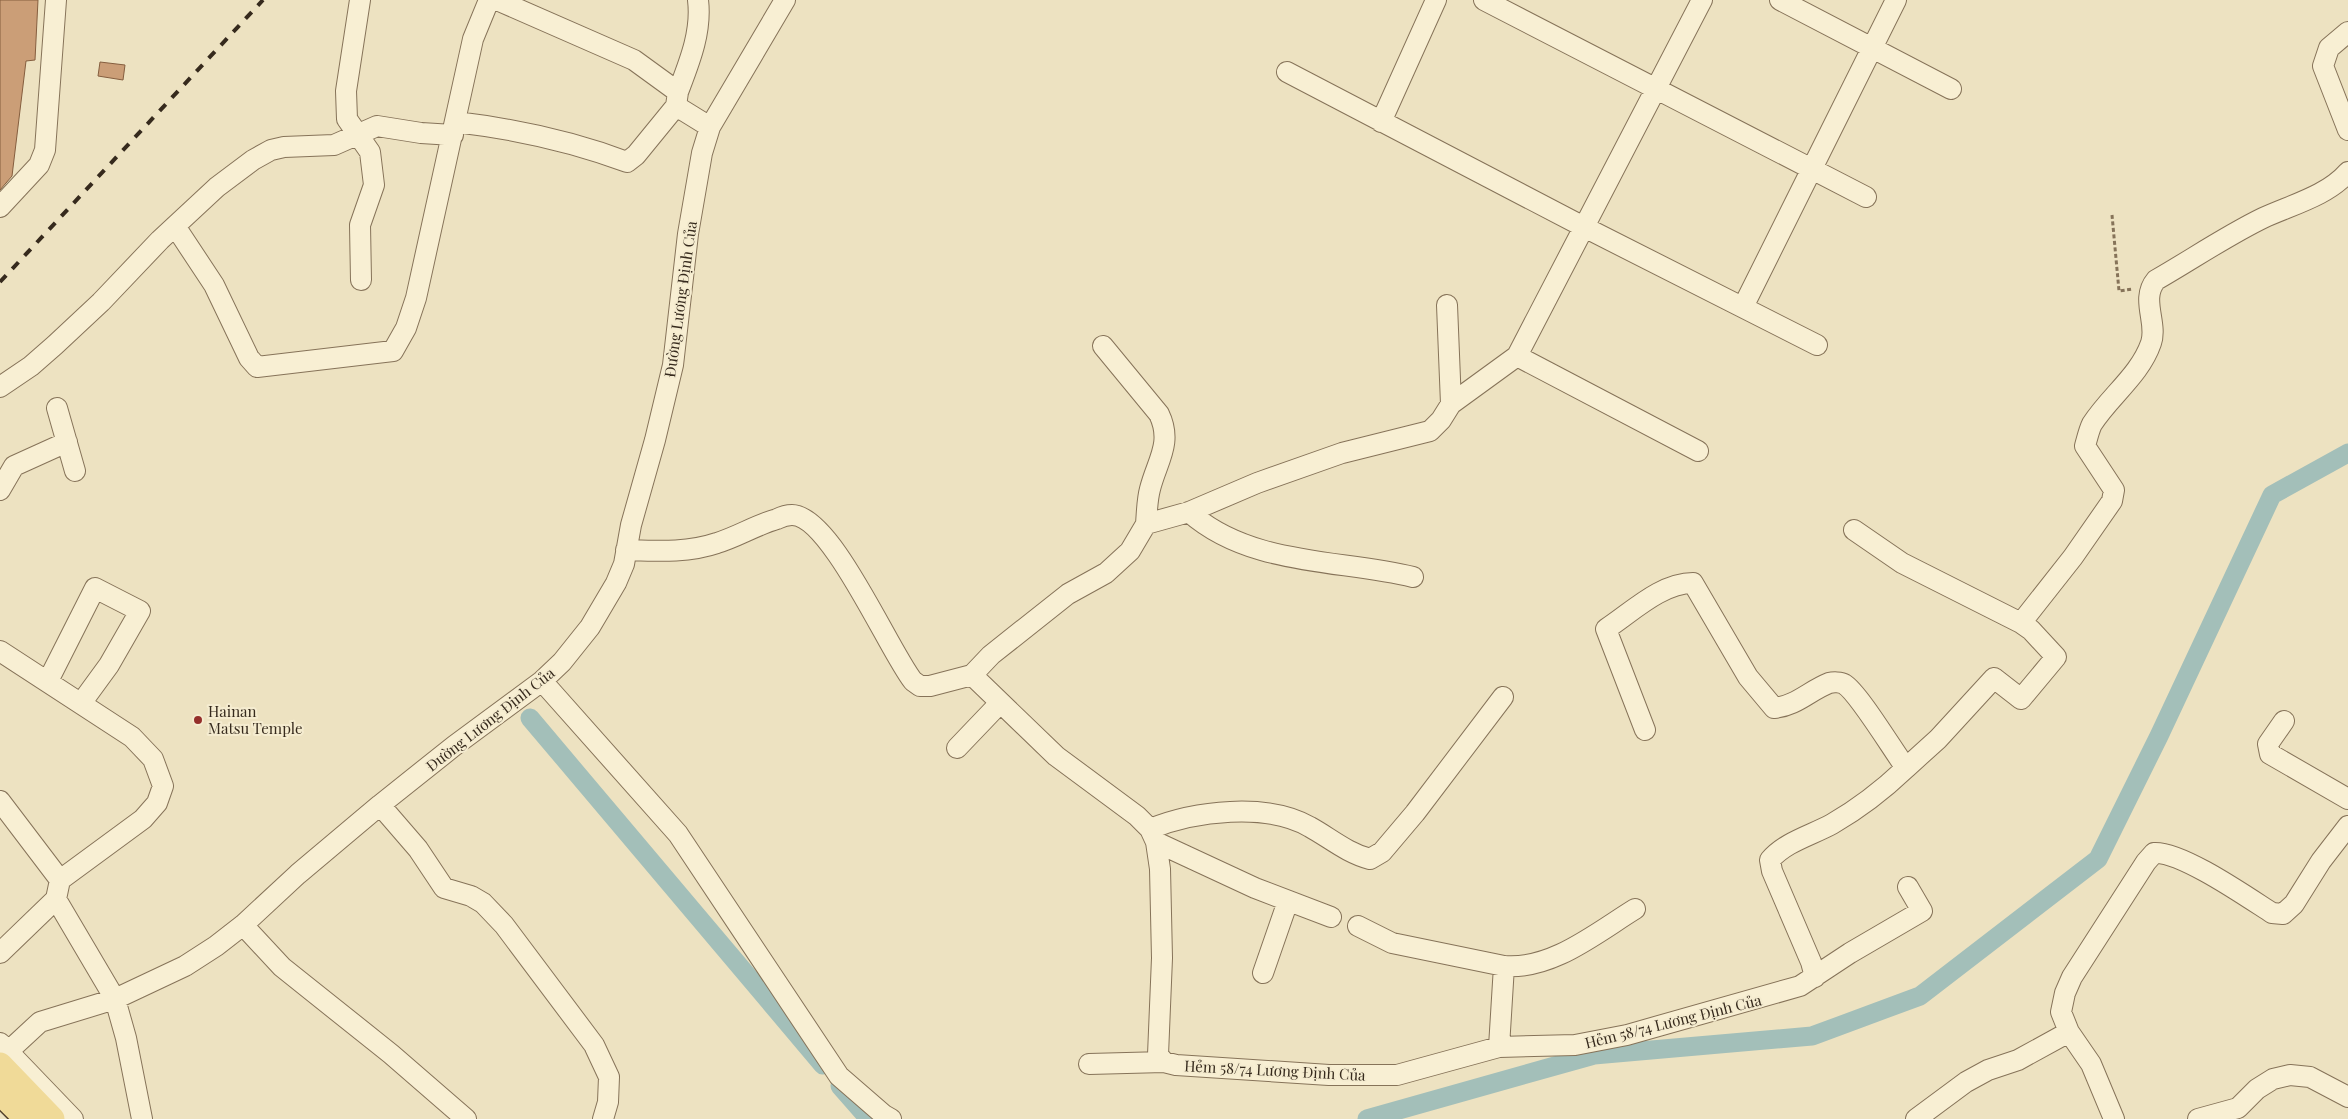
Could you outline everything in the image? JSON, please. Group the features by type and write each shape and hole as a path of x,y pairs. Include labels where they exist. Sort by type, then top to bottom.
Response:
{"main road":[{"path":"2,1055 52,1119"},
{"path":"0,1092 27,1119"}],"street":[{"path":"0,207 39,165 45,150 56,0"},
{"path":"360,0 346,91 346,118 370,152 374,185 360,225 361,280"},
{"path":"175,226 214,285 248,358 257,367 393,351 406,328 416,298 473,39 489,0"},
{"path":"497,0 634,60 710,127"},
{"path":"0,387 31,366 55,345 101,302 175,226 236,172 271,150 284,147 334,145 377,126 421,133 454,128 536,134 574,144 627,162 636,155 677,99 697,34 698,0"},
{"name":"Đường Lương Định Của","path":"2,1055 40,1022 115,999 185,966 243,925 298,874 380,805 454,746 542,681 576,645 603,606 624,564 673,365 688,234 702,153 710,127 785,0"},
{"path":"1381,122 1436,0"},
{"path":"1484,0 1866,197"},
{"path":"1146,524 1190,512 1257,483 1342,453 1430,431 1442,420 1450,404 1517,356 1702,0"},
{"path":"1780,0 1951,89"},
{"path":"1743,307 1896,0"},
{"path":"2348,32 2328,48 2323,66 2348,130"},
{"path":"1287,72 1584,227 1817,344"},
{"path":"2021,623 2073,558 2112,501 2114,490 2085,446 2091,425 2144,361 2153,331 2150,317 2151,286 2156,280 2262,218 2309,199 2333,185 2348,172"},
{"path":"1447,305 1450,404"},
{"path":"626,550 669,552 710,545 792,514 805,520 820,534 844,563 913,681 920,686 930,686 972,675 991,655 1068,594 1106,573 1130,551 1146,524 1150,488 1166,438 1165,427 1159,414 1103,346"},
{"path":"1517,356 1698,451"},
{"path":"57,408 75,470"},
{"path":"0,490 14,466 67,442"},
{"path":"1190,512 1221,535 1260,550 1296,558 1413,577"},
{"path":"1815,977 1811,962 1772,871 1770,860 1777,850 1833,823 1890,784 1938,739 1994,678 2021,700 2056,657 2031,630 2021,623 1902,563 1854,530"},
{"path":"1645,730 1606,629 1660,592 1680,583 1693,583 1704,598 1727,645 1748,677 1774,708 1785,707 1803,699 1831,682 1844,684 1856,697 1906,768"},
{"path":"48,681 95,588 140,611 109,664 82,702"},
{"path":"0,651 82,702 146,749 160,772 163,786 157,803 142,819 58,889 0,953"},
{"path":"972,675 1056,756 1137,816 1153,836 1255,888 1331,917"},
{"path":"542,681 678,834 839,1076 891,1119"},
{"path":"1153,836 1172,820 1206,813 1270,814 1308,826 1356,855 1370,859 1382,852 1415,812 1502,698"},
{"path":"957,748 1000,703"},
{"path":"2284,720 2268,744 2270,754 2348,799"},
{"path":"0,801 58,889 115,999 126,1038 142,1119"},
{"path":"380,805 418,850 444,888 471,896 483,902 504,925 594,1045 609,1077 608,1102 604,1119"},
{"path":"2114,1119 2090,1064 2069,1032 2061,1012 2065,993 2108,919 2154,853 2163,852 2188,863 2272,912 2283,914 2294,904 2321,861 2348,826"},
{"name":"Hẻm 58/74 Lương Định Của","path":"1153,836 1160,870 1162,958 1158,1055 1164,1062 1208,1068 1329,1075 1397,1075 1500,1047 1575,1045 1627,1035 1800,986 1850,953 1922,911 1908,887"},
{"path":"1263,973 1288,901"},
{"path":"1358,926 1392,943 1520,968 1559,956 1635,909"},
{"path":"243,925 282,967 391,1054 466,1119"},
{"path":"1500,1047 1504,966"},
{"path":"1916,1119 1966,1082 1988,1070 2018,1060 2069,1032"},
{"path":"2,1055 73,1119"},
{"path":"1089,1064 1164,1062"},
{"path":"2198,1119 2238,1108 2256,1089 2273,1079 2290,1075 2310,1077 2348,1097"},
{"path":"0,1109 9,1119"}],"path":[{"path":"2112,215 2119,291 2151,286"}],"building":[{"path":"0,0 38,0 35,60 26,61 12,176 0,190"},
{"path":"100,62 125,65 123,80 98,76"}],"waterway":[{"path":"1367,1119 1594,1055 1812,1036 1920,996 2098,859 2159,736 2272,495 2348,453"},
{"path":"530,718 823,1065"},
{"path":"840,1086 869,1119"}],"railway":[{"path":"0,282 263,0"}],"place":[{"name":"Hainan Matsu Temple","path":"198,720"}]}
